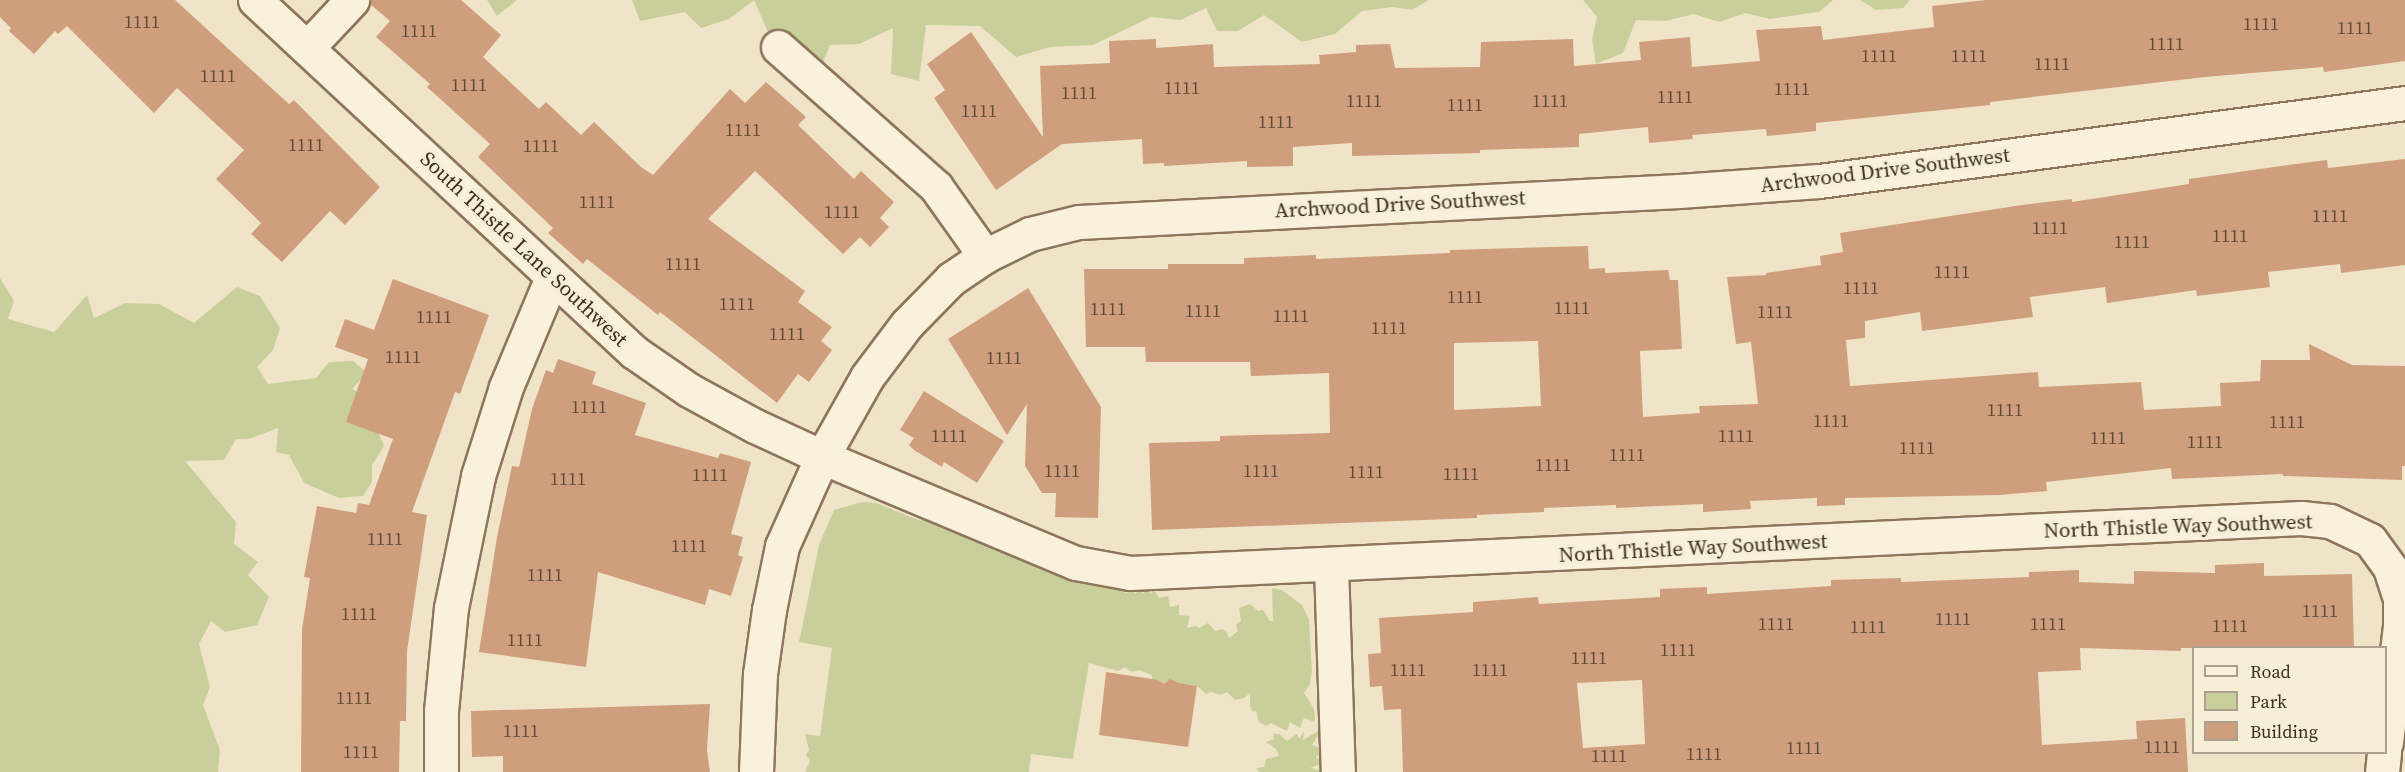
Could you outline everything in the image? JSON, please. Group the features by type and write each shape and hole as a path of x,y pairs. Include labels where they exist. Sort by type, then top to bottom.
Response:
{"street":[{"name":"South Thistle Lane Southwest","path":"255,0 634,352 689,390 755,426 822,457"},
{"path":"308,48 352,0"},
{"path":"778,47 936,187 985,256"},
{"name":"Archwood Drive Southwest","path":"756,772 760,674 769,610 782,546 822,457 867,377 907,324 951,279 985,256 1030,234 1079,222 1679,191 1820,181 2405,103"},
{"path":"441,772 441,711 451,608 478,476 506,387 552,277"},
{"name":"North Thistle Way Southwest","path":"822,457 1076,563 1130,573 1331,566 2289,519 2330,521 2350,528 2370,540 2384,556 2397,587 2400,598 2400,626 2387,727"},
{"path":"1331,566 1338,772"},
{"path":"2382,772 2384,754"}],"green space":[{"path":"487,0 517,0 497,16"},
{"path":"632,0 754,0 729,19 701,28 685,12 640,21"},
{"path":"754,0 1429,0 1412,10 1393,7 1362,11 1335,34 1302,42 1264,15 1238,31 1217,31 1206,8 1181,20 1151,17 1093,45 1050,47 1016,57 980,26 926,25 919,81 891,74 893,28 859,44 830,45 820,70 767,30"},
{"path":"1583,0 1833,0 1819,12 1770,19 1745,13 1719,22 1694,14 1665,21 1636,20 1623,53 1596,64 1592,39 1597,17"},
{"path":"1860,0 1910,0 1903,8 1876,10"},
{"path":"0,278 14,301 8,319 54,332 87,295 94,318 125,303 159,304 194,323 237,287 260,296 280,328 273,350 257,367 268,384 316,378 329,362 353,361 367,373 352,389 378,400 371,416 384,446 372,465 372,482 363,496 339,498 304,483 289,455 276,452 278,428 249,439 236,439 224,460 185,461 236,522 234,544 258,562 248,575 269,597 257,625 225,632 211,621 199,644 210,687 203,705 220,750 218,772 0,772"},
{"path":"862,502 876,503 921,521 929,512 1126,584 1124,593 1134,591 1135,594 1141,589 1143,594 1146,589 1151,594 1153,588 1159,598 1168,596 1170,607 1179,605 1179,615 1190,616 1187,628 1196,626 1199,628 1208,623 1215,631 1222,629 1227,632 1229,638 1238,631 1236,624 1241,621 1239,608 1250,604 1258,611 1263,610 1270,621 1273,621 1272,588 1282,590 1302,605 1309,620 1312,671 1310,684 1304,693 1314,709 1315,722 1304,718 1300,728 1290,722 1287,731 1271,723 1266,726 1259,722 1256,711 1253,712 1250,707 1250,693 1244,698 1235,700 1227,692 1221,695 1211,692 1206,694 1197,686 1167,681 1164,684 1158,680 1152,682 1152,675 1139,670 1131,672 1125,667 1118,671 1089,663 1073,759 1031,754 1029,772 805,772 810,761 806,755 809,750 805,734 820,736 832,648 799,642 819,545 834,510"},
{"path":"1322,729 1312,745 1327,751 1316,757 1324,763 1310,768 1327,772 1259,772 1256,768 1264,767 1266,759 1279,756 1276,749 1266,742 1274,739 1273,734 1279,734 1287,741 1297,734 1299,739 1304,731 1303,740"}],"building":[{"path":"0,0 175,0 289,104 294,100 380,187 345,225 330,211 282,262 251,234 261,223 216,179 244,150 177,88 154,113 67,26 58,34 55,31 34,54 9,31 11,28 0,17"},
{"path":"370,0 461,0 501,35 483,57 539,109 546,102 581,135 594,122 641,167 653,175 730,89 745,103 766,82 806,117 798,125 854,179 861,171 894,202 880,218 889,227 870,247 860,237 843,254 755,171 708,219 805,291 798,302 832,327 821,341 832,350 809,382 798,374 777,403 660,312 658,315 587,259 583,264 548,233 553,228 478,157 490,144 427,87 430,84 376,37 390,21 370,4"},
{"path":"1986,0 2405,0 2405,61 2324,72 2323,67 2205,77 1990,102 1990,105 1816,123 1816,131 1767,136 1766,129 1692,135 1693,139 1649,143 1648,127 1579,134 1579,147 1480,150 1480,153 1352,156 1352,143 1293,147 1293,166 1247,167 1247,161 1164,166 1164,163 1143,164 1142,139 1062,144 996,190 934,98 945,90 927,64 971,32 1043,137 1040,66 1110,63 1109,41 1156,39 1156,48 1213,44 1214,67 1320,64 1319,55 1356,52 1356,45 1390,44 1395,68 1480,67 1481,42 1573,39 1574,66 1641,60 1639,42 1690,37 1692,67 1760,61 1756,30 1821,26 1823,40 1934,27 1932,6"},
{"path":"2405,159 2405,265 2341,273 2340,264 2268,272 2270,287 2197,296 2196,290 2107,303 2105,287 2030,297 2033,317 1922,331 1920,312 1865,321 1865,338 1846,340 1850,386 2038,372 2039,387 2141,382 2144,410 2221,406 2220,383 2260,381 2261,360 2310,360 2309,344 2352,365 2405,366 2405,466 2402,466 2402,480 2283,476 2283,474 2172,479 2171,468 2046,482 2047,491 1999,495 1845,498 1845,505 1817,506 1817,498 1750,501 1751,509 1703,512 1703,504 1616,508 1616,505 1544,508 1544,512 1477,515 1477,518 1152,530 1149,443 1220,441 1220,436 1330,433 1329,373 1251,376 1250,362 1146,362 1145,347 1086,347 1084,269 1168,269 1168,264 1244,264 1244,258 1316,255 1316,259 1450,253 1450,250 1588,246 1589,269 1605,268 1605,273 1668,270 1670,280 1678,280 1682,349 1640,351 1643,417 1700,413 1699,406 1758,404 1751,342 1736,344 1727,277 1766,275 1766,273 1821,265 1820,256 1843,252 1840,233 2022,205 2072,199 2072,202 2189,184 2189,179 2281,166 2327,160 2328,168","holes":["1538,341 1541,406 1454,410 1454,343"]},
{"path":"393,279 489,315 460,394 455,392 412,512 427,515 407,651 406,721 400,721 399,772 301,772 302,629 310,578 304,577 317,506 356,513 358,503 369,505 393,439 346,422 368,359 335,347 345,319 374,330"},
{"path":"1028,288 1101,407 1098,518 1055,517 1056,493 1042,493 1025,466 1027,404 1007,435 948,339"},
{"path":"558,359 596,372 592,384 646,403 635,435 718,458 720,453 751,462 731,534 743,537 738,555 743,557 731,596 709,589 705,605 598,572 586,667 479,652 497,537 512,466 519,467 532,409 546,370 553,373"},
{"path":"924,391 1004,441 977,483 944,462 942,467 914,450 909,445 914,438 900,430"},
{"path":"2264,563 2264,576 2352,574 2354,646 2192,646 2192,648 2181,648 2181,651 2080,648 2081,670 2038,672 2042,745 2137,739 2136,721 2185,718 2188,772 1403,772 1401,709 1384,710 1382,686 1370,687 1368,654 1381,653 1379,618 1473,612 1473,602 1538,597 1539,604 1660,597 1660,589 1707,587 1707,594 1831,586 1831,580 1901,578 1901,582 2029,577 2029,572 2079,570 2079,582 2134,584 2134,571 2215,573 2215,565","holes":["1642,680 1645,744 1583,748 1577,683"]},
{"path":"1106,672 1158,680 1164,684 1170,679 1197,686 1188,747 1099,735"},
{"path":"710,704 707,750 710,772 503,772 503,756 472,757 471,711"}]}
